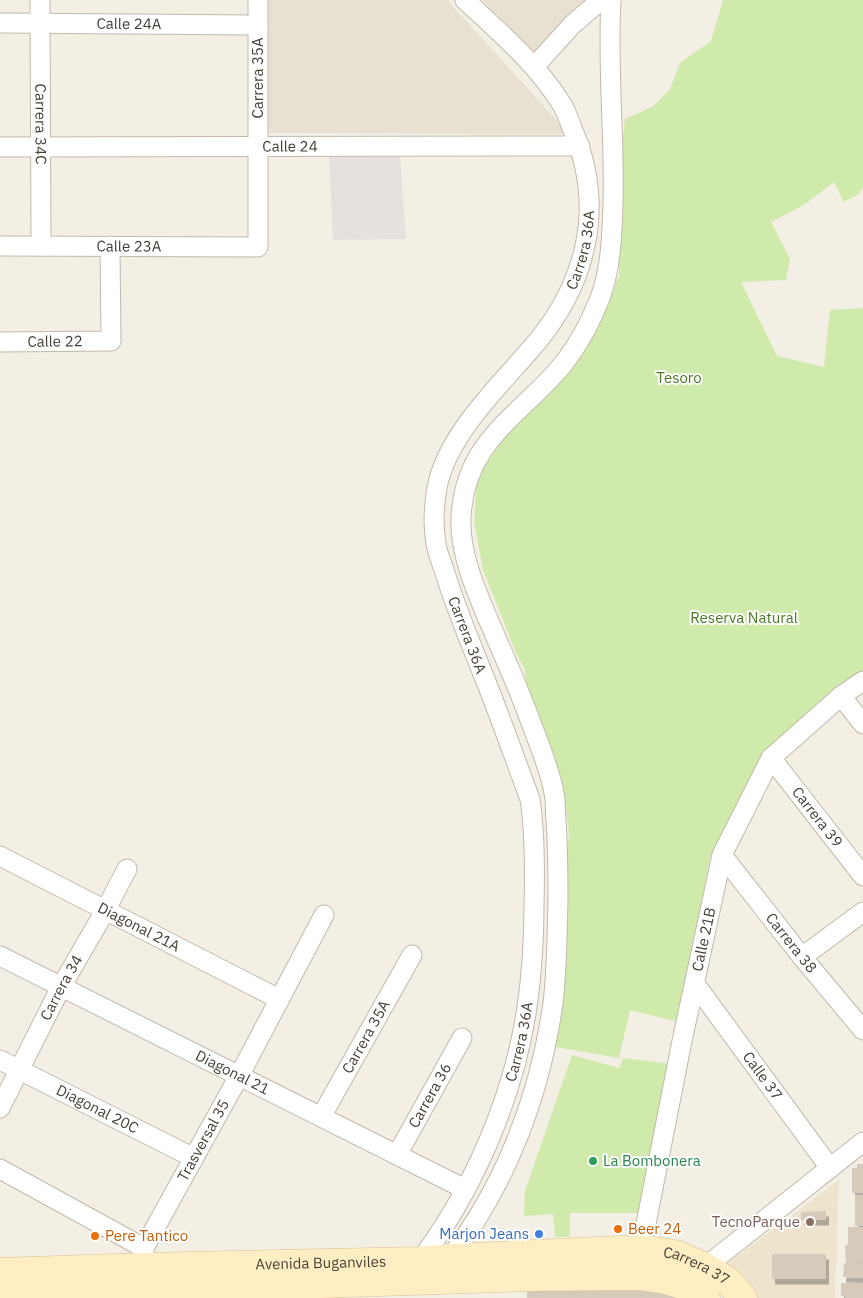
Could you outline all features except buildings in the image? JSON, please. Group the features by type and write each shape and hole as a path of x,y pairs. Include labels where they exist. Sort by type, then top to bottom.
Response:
{"main road":[{"name":"Avenida Buganviles","path":"418,1275 450,1258 641,1249"},
{"name":"Carrera 37","path":"641,1249 676,1254 701,1285"},
{"name":"Avenida Buganviles","path":"1,1291 107,1286 144,1268 529,1277 638,1276"},
{"name":"Carrera 37","path":"638,1276 701,1285 728,1281 743,1298"}],"street":[{"name":"Carrera 34C","path":"40,0 41,246"},
{"name":"Carrera 35A","path":"258,0 258,247"},
{"path":"466,0 534,66 572,25 601,0"},
{"name":"Carrera 36A","path":"450,1258 476,1220 499,1179 518,1137 533,1093 545,1048 553,1002 559,860 554,792 533,729 472,580 464,549 461,519 465,488 469,475 484,447 511,415 564,362 586,330 601,295 610,258 612,220 613,173 609,36 611,0"},
{"path":"572,25 581,22 599,24 609,36"},
{"name":"Calle 24A","path":"0,23 258,25"},
{"name":"Carrera 36A","path":"418,1275 466,1189 493,1131 513,1070 527,1008 533,945 535,880 532,807 452,596 436,544 435,511 437,487 447,457 463,430 508,374 550,327 567,300 579,271 587,240 590,209 587,177 580,146 562,104 534,66"},
{"name":"Calle 24","path":"0,147 258,146 362,148 580,146"},
{"name":"Calle 23A","path":"0,246 258,247"},
{"name":"Calle 22","path":"0,342 111,341 110,246"},
{"name":"Calle 21B","path":"641,1249 722,855 771,758 841,696 863,681"},
{"path":"841,696 863,724"},
{"name":"Carrera 39","path":"771,758 863,876"},
{"name":"Carrera 38","path":"722,855 802,957 863,1030"},
{"name":"Diagonal 21A","path":"0,856 279,999"},
{"name":"Carrera 34","path":"0,1108 62,987 127,869"},
{"path":"802,957 863,912"},
{"name":"Trasversal 35","path":"144,1268 194,1158 324,915"},
{"name":"Carrera 35A","path":"321,1117 412,955"},
{"name":"Diagonal 21","path":"0,956 466,1189"},
{"name":"Calle 37","path":"694,984 830,1168"},
{"name":"Carrera 36","path":"398,1155 462,1038"},
{"name":"Diagonal 20C","path":"0,1060 194,1158"},
{"path":"701,1285 830,1168 863,1142"},
{"path":"0,1169 144,1268"}],"shaded area":[{"path":"266,0 447,0 569,134 266,133"},
{"path":"482,0 587,0 535,52"},
{"path":"400,156 406,239 333,240 329,157"},
{"name":"TecnoParque","path":"839,1180 835,1298 757,1298 727,1264"}],"green space":[{"path":"723,0 863,0 863,187 859,194 844,202 834,182 804,205 771,222 790,259 786,280 741,282 777,356 824,367 830,310 863,308 863,676 837,695 759,760 710,857 679,1022 630,1010 619,1058 550,1046 569,832 563,787 544,727 526,691 525,670 516,653 483,570 474,521 477,478 507,434 573,360 598,326 619,276 620,162 625,119 652,107 670,89 680,63 711,41"},
{"name":"La Bombonera","path":"572,1055 619,1068 623,1058 671,1064 639,1213 570,1213 570,1237 555,1237 553,1214 524,1216 525,1191"}],"place":[{"name":"La Bombonera","path":"593,1161"},
{"name":"TecnoParque","path":"810,1222"},
{"name":"Beer 24","path":"618,1229"},
{"name":"Marjon Jeans","path":"539,1234"},
{"name":"Pere Tantico","path":"95,1236"}],"park label":[{"name":"Tesoro","path":"679,378"},
{"name":"Reserva Natural","path":"744,618"}]}
